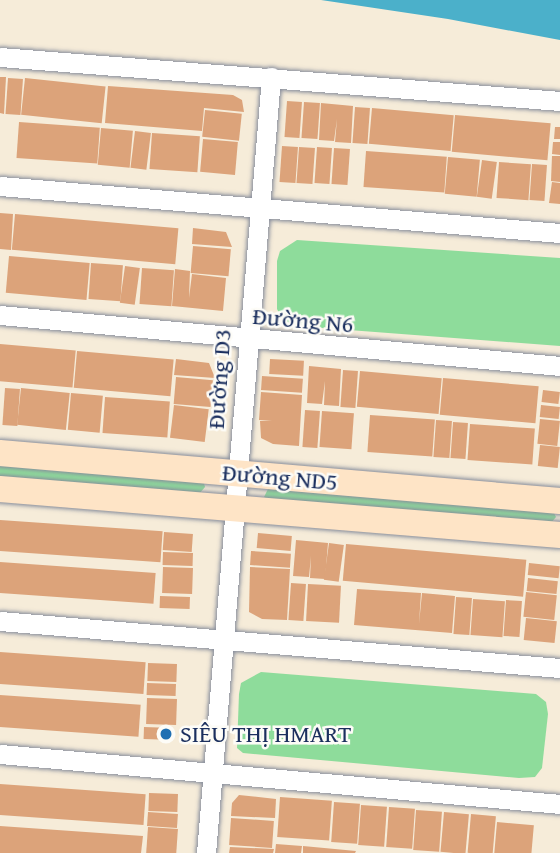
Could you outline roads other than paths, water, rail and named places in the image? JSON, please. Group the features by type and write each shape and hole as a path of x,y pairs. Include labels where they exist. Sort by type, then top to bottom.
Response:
{"street":[{"path":"0,57 560,101"},
{"name":"Đường D3","path":"206,853 246,340 271,77"},
{"path":"0,186 259,210 560,233"},
{"name":"Đường N6","path":"0,315 246,340 560,366"},
{"name":"Đường ND5","path":"0,453 560,501"},
{"name":"Đường ND5","path":"0,489 560,535"},
{"path":"0,621 560,668"},
{"path":"0,754 560,804"}],"water":[{"path":"321,0 560,0 560,40 448,19"}],"place":[{"name":"SIÊU THỊ HMART","path":"166,734"}]}
